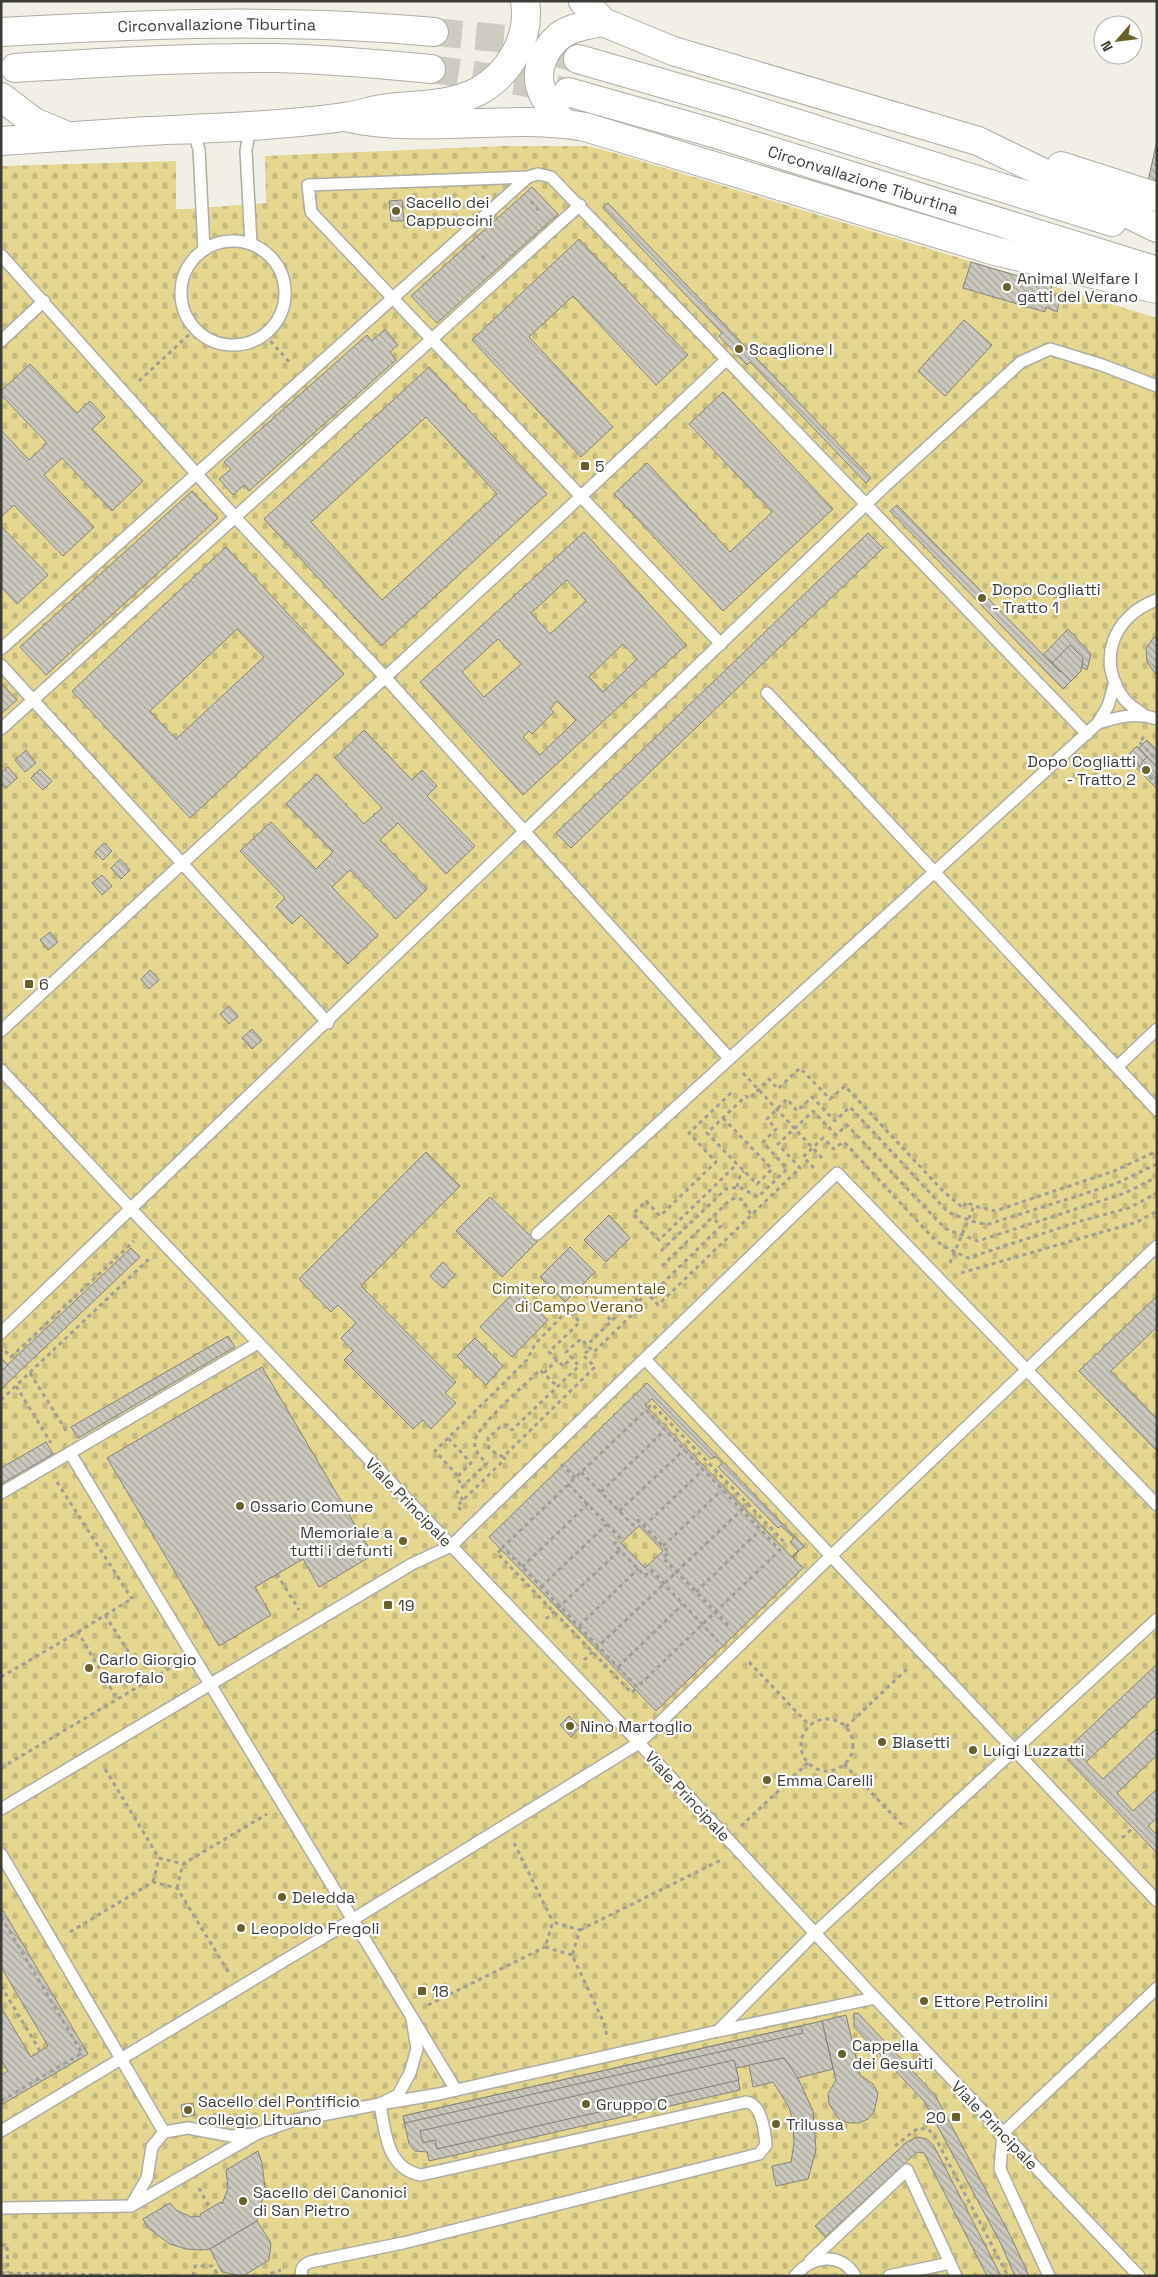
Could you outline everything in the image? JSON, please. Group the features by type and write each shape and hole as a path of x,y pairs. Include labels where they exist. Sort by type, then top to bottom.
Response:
{"highway":[{"path":"1,141 64,135 250,126 345,117 380,109 442,103 477,92 494,80 519,48 526,21 525,3"},
{"path":"565,124 550,108 540,87 538,73 543,58 552,43 592,11 674,51 978,141 1157,198"},
{"name":"Circonvallazione Tiburtina","path":"1,32 124,25 240,22 340,25 434,32"},
{"name":"Circonvallazione Tiburtina","path":"15,68 252,58 339,60 431,69"},
{"name":"Circonvallazione Tiburtina","path":"578,58 734,104 1157,235"},
{"name":"Circonvallazione Tiburtina","path":"568,92 713,133 1157,271"},
{"path":"1,97 34,122 64,135"},
{"path":"345,117 364,121 406,123 511,122 565,124 604,131 995,251 1157,290"},
{"path":"978,141 1157,228"}],"lane":[{"path":"250,126 246,150 251,244"},
{"path":"192,129 199,149 204,250"},
{"path":"722,644 311,212 308,185 528,177 538,174 551,176 1087,734"},
{"path":"1,649 528,177"},
{"path":"1,729 580,205"},
{"path":"235,241 251,244 265,252 276,264 283,278 286,294 279,316 264,335 248,343 229,345 211,340 196,329 186,314 181,296 183,278 191,262 204,250 219,243 235,241"},
{"path":"1,255 235,517 385,677 524,834 729,1058"},
{"path":"1,341 44,302"},
{"path":"1,1333 866,506 1021,362 1050,349 1102,365 1157,386"},
{"path":"1,1031 182,861 583,497 726,360"},
{"path":"1157,600 1132,612 1114,637 1110,652 1115,682 1126,701 1144,715 1157,719"},
{"path":"1,665 328,1022"},
{"path":"537,1234 1087,734 1098,723 1108,706 1115,682"},
{"path":"767,693 1157,1110"},
{"path":"1098,723 1118,717 1144,715"},
{"path":"1117,1067 1157,1029"},
{"name":"Viale Principale","path":"1,1070 639,1743 875,1998 1139,2276"},
{"path":"1,1809 412,1564 451,1546 838,1173 1157,1505"},
{"path":"1,2131 352,1920 639,1743 832,1555 1157,1246"},
{"path":"1,1493 258,1343"},
{"path":"646,1359 1157,1900"},
{"path":"70,1453 456,2090"},
{"path":"718,2031 816,1933 1157,1619"},
{"path":"1,1854 164,2132"},
{"path":"1049,2276 1000,2170 1003,2133 1157,1988"},
{"path":"1,2208 131,2206 258,2133 295,2120 456,2090 875,1998"},
{"path":"380,2104 398,2095 410,2073 417,2049 412,2018"},
{"path":"302,2276 301,2271 304,2265 310,2262 403,2243 753,2157 759,2154 766,2145 760,2114 754,2105 746,2102 421,2175 407,2171 395,2160 387,2144 380,2104"},
{"path":"131,2206 147,2178 152,2147 164,2132 188,2128 231,2136 258,2133"},
{"path":"795,2276 908,2170 956,2276"},
{"path":"810,2262 819,2258 838,2261 847,2266 855,2276"},
{"path":"889,2276 950,2263"}],"path":[{"path":"531,200 541,211 534,218"},
{"path":"480,267 493,255"},
{"path":"482,256 486,261"},
{"path":"157,365 196,329"},
{"path":"264,335 292,365"},
{"path":"1142,745 1157,760"},
{"path":"1138,765 1157,784"},
{"path":"742,1072 818,1152"},
{"path":"636,1210 646,1201 660,1216 716,1162 689,1133 731,1093"},
{"path":"661,1251 721,1192 730,1187 737,1186 749,1190 758,1197 787,1169 763,1142 776,1129 767,1118 787,1099 798,1111 812,1097 834,1121 850,1107 945,1209 952,1214 989,1224 1115,1184 1157,1164"},
{"path":"723,1118 772,1169 757,1184 737,1164"},
{"path":"1123,1167 1157,1151"},
{"path":"737,1186 740,1176 744,1171"},
{"path":"662,1266 728,1201 736,1198 747,1204 751,1215"},
{"path":"955,1254 974,1206"},
{"path":"957,1274 1137,1222 1157,1211"},
{"path":"656,1290 721,1226 712,1217"},
{"path":"8,1354 10,1357 131,1243"},
{"path":"1,1400 150,1258"},
{"path":"579,1288 618,1328"},
{"path":"460,1509 457,1506 505,1459 503,1457 595,1367 583,1355 589,1347 635,1298 642,1305 594,1352 589,1347 581,1339 578,1340 566,1352 578,1366 512,1430 507,1425 503,1425 488,1438 489,1449 503,1457"},
{"path":"464,1486 459,1482 458,1476 435,1451 527,1360 535,1344 568,1310 580,1322 549,1352 563,1366 572,1358"},
{"path":"544,1373 557,1360"},
{"path":"464,1500 457,1492 487,1463 475,1450 474,1442 477,1433 540,1370 557,1386"},
{"path":"30,1373 69,1436"},
{"path":"16,1386 53,1446"},
{"path":"648,1408 652,1404 670,1424 704,1469 725,1487 784,1546 791,1539"},
{"path":"500,1550 497,1553 516,1573 539,1589 637,1687 780,1550 764,1527 725,1487 709,1464 646,1410 503,1547 539,1589 557,1609 573,1632 632,1693 636,1689"},
{"path":"600,1492 670,1424"},
{"path":"448,1438 471,1463 458,1476"},
{"path":"619,1512 687,1447"},
{"path":"644,1526 709,1464"},
{"path":"565,1468 575,1478"},
{"path":"581,1472 633,1526 638,1520 644,1526 669,1552 663,1558 732,1629"},
{"path":"50,1486 57,1482 132,1599"},
{"path":"568,1484 620,1538 614,1544 638,1569 645,1576 651,1570 719,1641"},
{"path":"583,1661 767,1486"},
{"path":"663,1546 725,1487"},
{"path":"516,1573 588,1504"},
{"path":"539,1589 607,1524"},
{"path":"696,1592 764,1527"},
{"path":"546,1620 620,1550"},
{"path":"496,1561 501,1556"},
{"path":"573,1632 638,1569"},
{"path":"277,1574 294,1602"},
{"path":"1,1677 151,1587"},
{"path":"612,1672 683,1604"},
{"path":"105,1615 148,1681"},
{"path":"78,1632 117,1699"},
{"path":"593,1652 597,1648"},
{"path":"1,1768 192,1655"},
{"path":"756,1670 810,1726"},
{"path":"846,1727 904,1672"},
{"path":"825,1719 833,1720 846,1727 853,1743 849,1758 844,1764 829,1770 821,1770 808,1763 801,1746 802,1738 810,1726 825,1719"},
{"path":"96,1753 159,1858 183,1864 283,1805"},
{"path":"750,1818 808,1763"},
{"path":"844,1764 897,1820"},
{"path":"1125,1835 1133,1828"},
{"path":"520,1855 553,1922 545,1947"},
{"path":"53,1943 153,1882 159,1858"},
{"path":"177,1888 183,1864"},
{"path":"553,1922 580,1930 708,1867"},
{"path":"153,1882 177,1888 238,1988"},
{"path":"1,1918 82,2053 1,2101"},
{"path":"580,1930 572,1956 605,2029"},
{"path":"441,1998 545,1947 572,1956"},
{"path":"1,1986 40,2052"},
{"path":"48,2065 52,2071"},
{"path":"8,2090 11,2095"},
{"path":"894,2146 918,2128 929,2130 934,2135 1008,2276"},
{"path":"1,2245 7,2245 8,2272"},
{"path":"193,2276 196,2266 212,2266 219,2276"},
{"path":"1,2273 181,2276"}],"green space":[{"name":"Cimitero monumentale di Campo Verano","path":"503,146 587,146 615,153 1157,318 1157,2276 1,2276 1,166 176,161 176,209 186,209 266,203 265,156"}],"building":[{"path":"1157,141 1157,188 1147,185"},
{"path":"532,187 558,214 437,323 411,296"},
{"name":"Sacello dei Cappuccini","path":"402,200 404,221 391,221 389,201"},
{"name":"Scaglione I","path":"608,203 871,478 866,483 750,362 747,365 719,336 722,333 603,208"},
{"path":"579,239 688,355 656,385 573,296 529,337 613,427 581,457 472,340"},
{"name":"Animal Welfare I gatti del Verano","path":"971,262 1052,286 1050,294 1060,297 1057,312 1046,307 1045,312 963,288"},
{"path":"964,320 992,345 945,396 918,371"},
{"path":"385,329 398,345 390,352 396,360 249,491 244,485 233,495 219,479 231,469 224,462 367,335 372,341"},
{"path":"30,364 77,413 90,401 105,417 92,429 143,481 112,511 62,458 44,475 94,527 63,556 14,505 1,517 1,430 29,460 47,443 1,395 1,391"},
{"path":"429,367 547,494 381,646 264,519","holes":["426,417 497,494 382,600 311,522"]},
{"path":"723,392 833,509 723,611 614,494 647,463 730,552 772,512 689,424"},
{"path":"192,491 218,518 46,675 20,647"},
{"name":"Dopo Cogliatti - Tratto 1","path":"897,505 1071,681 1063,689 890,511"},
{"path":"1,526 48,575 17,604 1,587"},
{"path":"584,532 686,645 523,795 420,682","holes":["567,580 586,601 550,634 531,613","498,639 521,664 484,697 462,672","623,644 637,659 603,692 589,677","557,701 576,720 540,755 523,737 529,731 532,734 554,712 550,709"]},
{"path":"868,533 883,548 571,848 556,833"},
{"path":"226,547 344,674 190,818 72,691","holes":["237,629 264,657 176,739 150,711"]},
{"path":"1068,629 1091,654 1087,670 1082,667 1083,658 1070,645 1052,663 1043,655"},
{"path":"1157,635 1157,676 1147,662 1146,649"},
{"path":"1070,645 1083,658 1081,671 1071,681 1052,663"},
{"path":"1,683 17,700 1,714"},
{"path":"364,730 412,780 422,770 437,786 427,796 475,846 446,874 398,823 380,840 427,889 396,919 350,870 332,887 378,935 348,964 301,915 292,924 276,907 285,898 240,851 271,822 316,869 333,852 286,804 317,774 364,824 382,808 335,758"},
{"path":"1147,740 1157,750 1157,773 1144,760 1147,757 1139,748"},
{"name":"Dopo Cogliatti - Tratto 2","path":"1137,746 1147,757 1144,760 1157,773 1157,789 1126,757"},
{"path":"26,750 36,763 25,772 15,760"},
{"path":"1147,757 1157,767 1157,779 1141,763"},
{"path":"8,767 17,778 6,788 1,783 1,773"},
{"path":"40,769 52,781 43,790 31,778"},
{"path":"104,843 112,851 103,860 95,852"},
{"path":"120,859 130,870 121,879 111,868"},
{"path":"102,875 112,886 102,895 92,883"},
{"path":"50,932 58,942 48,950 40,940"},
{"path":"150,970 159,980 149,989 141,979"},
{"path":"229,1006 238,1016 229,1024 220,1014"},
{"path":"252,1029 262,1040 252,1049 242,1038"},
{"path":"426,1152 460,1186 361,1286 456,1382 445,1393 456,1403 431,1429 423,1420 413,1429 344,1360 353,1351 341,1338 356,1323 338,1305 331,1312 299,1279"},
{"path":"490,1197 537,1242 502,1277 456,1231"},
{"path":"609,1215 630,1238 606,1262 584,1240"},
{"path":"570,1247 595,1272 565,1302 540,1277"},
{"path":"131,1248 140,1257 1,1389 1,1371"},
{"path":"443,1262 455,1275 443,1288 430,1276"},
{"path":"516,1290 548,1320 512,1357 480,1327"},
{"path":"1157,1296 1157,1327 1111,1371 1157,1419 1157,1451 1079,1371"},
{"path":"228,1336 235,1347 78,1438 71,1427"},
{"path":"475,1338 503,1366 486,1385 457,1356"},
{"path":"1,1358 8,1365 3,1370 1,1368"},
{"name":"Ossario Comune","path":"262,1367 373,1555 319,1587 303,1559 255,1587 271,1615 219,1646 107,1458"},
{"path":"647,1383 804,1546 793,1557 803,1568 656,1711 489,1537","holes":["652,1399 711,1459 715,1456 722,1463 718,1467 778,1528 781,1526 794,1538 790,1542 798,1551 792,1557 645,1405","639,1526 663,1551 645,1568 621,1543"]},
{"path":"46,1442 53,1454 1,1484 1,1468"},
{"path":"1157,1664 1157,1694 1086,1762 1103,1779 1157,1728 1157,1755 1117,1793 1133,1811 1157,1789 1157,1818 1148,1826 1157,1835 1157,1853 1062,1754"},
{"name":"Nino Martoglio","path":"569,1716 580,1727 571,1737 560,1725"},
{"path":"1,1907 88,2054 1,2105 1,2075 8,2071 1,2059 1,2007 31,2057 48,2046 1,1967"},
{"path":"858,2013 935,2095 1012,2239 1029,2276 1015,2276 1001,2244 924,2101 854,2027 854,2014"},
{"name":"Cappella dei Gesuiti","path":"846,2015 860,2075 873,2084 878,2093 874,2112 868,2119 859,2123 849,2123 840,2120 829,2104 828,2094 836,2080 822,2021"},
{"path":"822,2021 833,2069 798,2078 784,2058 736,2068 740,2090 429,2161 427,2152 415,2151 409,2144 403,2116"},
{"path":"801,2026 803,2033 405,2123 403,2116"},
{"path":"784,2058 798,2078 813,2111 816,2150 808,2179 776,2186 772,2166 791,2162 794,2143 793,2122 789,2107 773,2082 753,2087 749,2065"},
{"name":"Gruppo C","path":"734,2060 739,2080 437,2149 435,2140 423,2143 420,2131"},
{"name":"Sacello del Pontificio collegio Lituano","path":"193,2103 195,2115 183,2117 181,2105"},
{"path":"917,2137 927,2139 934,2146 1001,2276 987,2276 924,2153 917,2152 825,2237 815,2226 907,2142"},
{"name":"Sacello dei Canonici di San Pietro","path":"258,2151 262,2163 265,2188 257,2221 210,2249 201,2250 186,2249 170,2244 148,2228 143,2219 170,2203 176,2210 191,2217 201,2216 200,2214 221,2202 222,2204 228,2188 226,2170"},
{"path":"257,2221 271,2243 269,2260 243,2276 222,2272 210,2249"}],"tunnel":[{"path":"434,32 508,39 578,59"},
{"path":"431,69 523,82 562,91"}],"place":[{"name":"Sacello dei Cappuccini","path":"396,211"},
{"name":"Animal Welfare I gatti del Verano","path":"1007,287"},
{"name":"Scaglione I","path":"739,349"},
{"name":"5","path":"585,466"},
{"name":"Dopo Cogliatti - Tratto 1","path":"982,598"},
{"name":"Dopo Cogliatti - Tratto 2","path":"1146,770"},
{"name":"6","path":"29,984"},
{"name":"Ossario Comune","path":"240,1506"},
{"name":"Memoriale a tutti i defunti","path":"403,1541"},
{"name":"19","path":"388,1605"},
{"name":"Carlo Giorgio Garofalo","path":"89,1668"},
{"name":"Nino Martoglio","path":"570,1726"},
{"name":"Blasetti","path":"882,1742"},
{"name":"Luigi Luzzatti","path":"973,1750"},
{"name":"Emma Carelli","path":"767,1780"},
{"name":"Deledda","path":"282,1897"},
{"name":"Leopoldo Fregoli","path":"241,1928"},
{"name":"18","path":"422,1991"},
{"name":"Ettore Petrolini","path":"924,2001"},
{"name":"Cappella dei Gesuiti","path":"842,2054"},
{"name":"Gruppo C","path":"586,2104"},
{"name":"Sacello del Pontificio collegio Lituano","path":"188,2110"},
{"name":"20","path":"956,2117"},
{"name":"Trilussa","path":"776,2124"},
{"name":"Sacello dei Canonici di San Pietro","path":"243,2201"}]}
